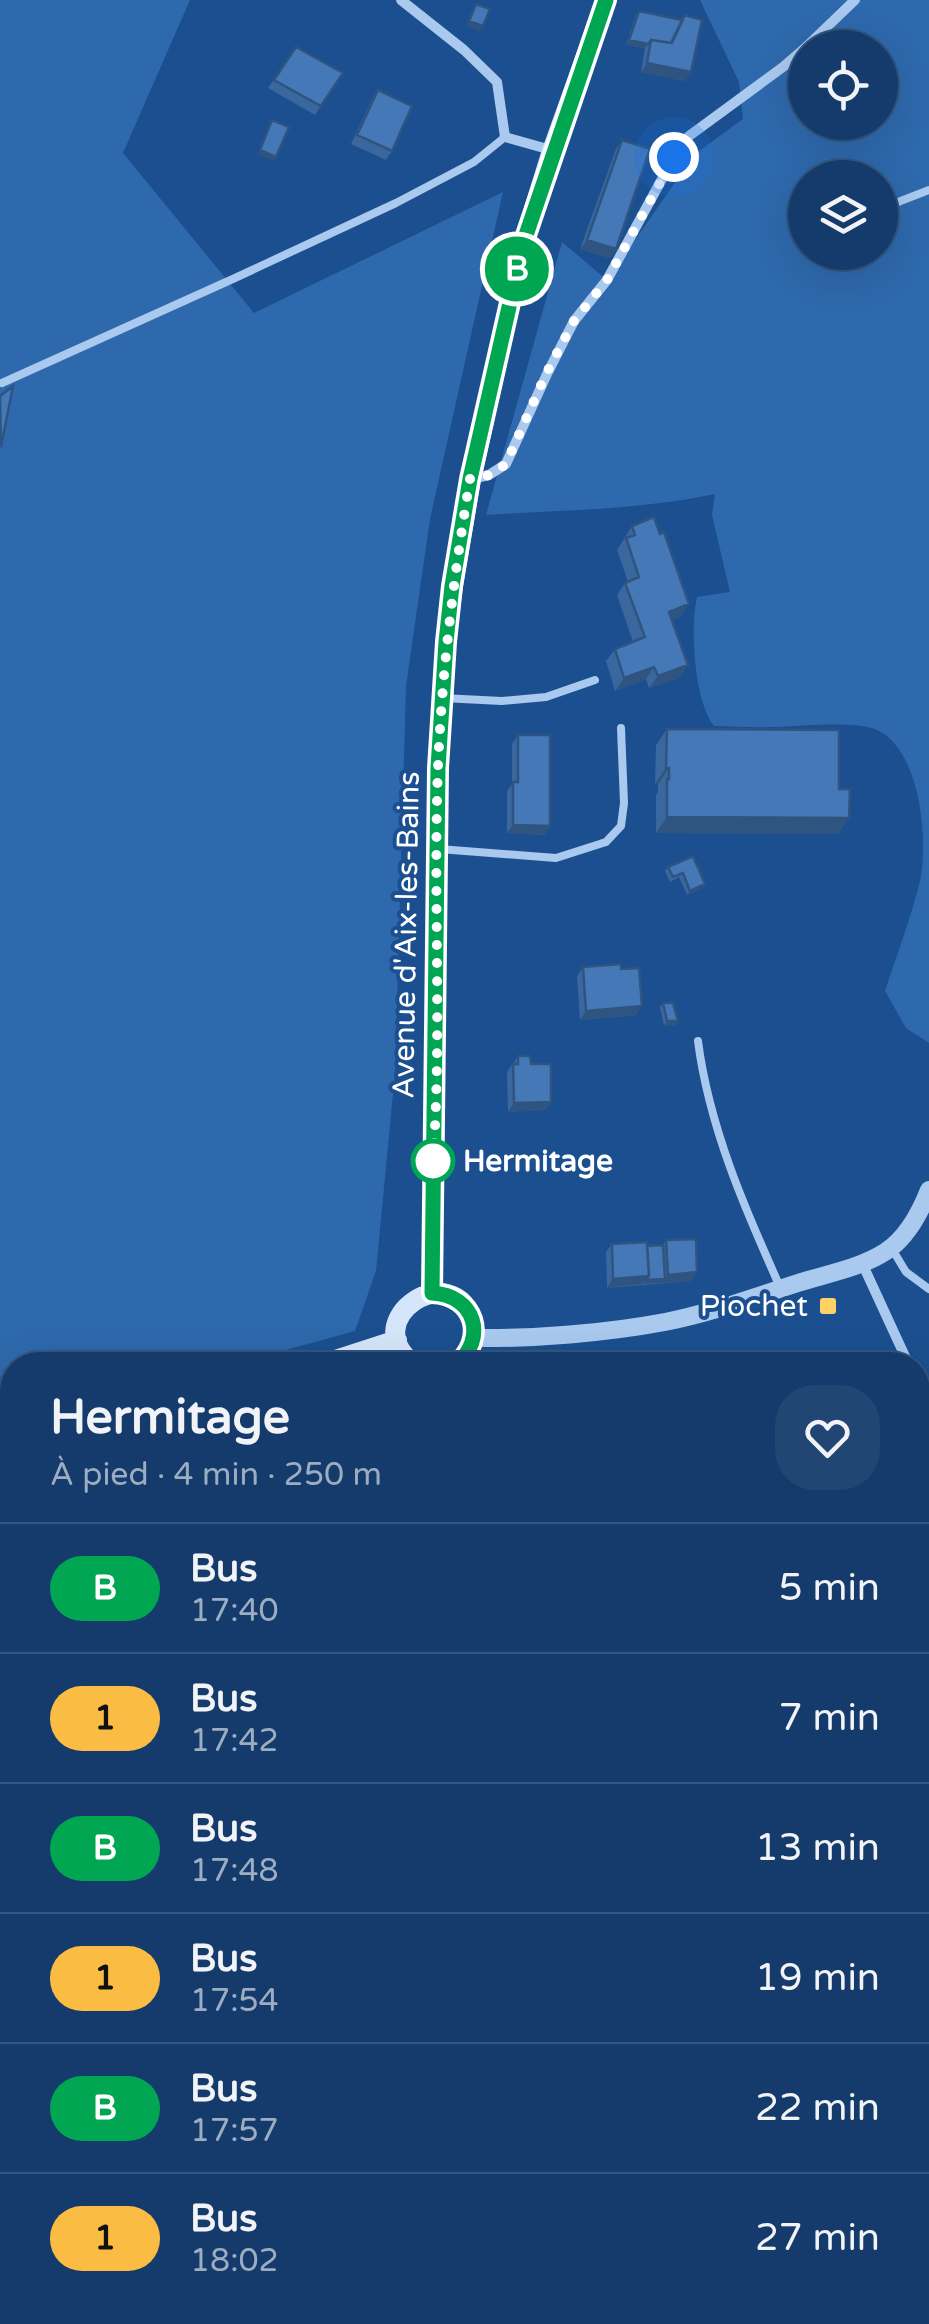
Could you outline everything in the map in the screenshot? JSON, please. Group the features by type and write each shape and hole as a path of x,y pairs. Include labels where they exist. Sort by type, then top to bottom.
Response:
{"main road":[{"name":"Avenue d'Aix-les-Bains","path":"432,1293 438,768 452,586 470,479 524,241 606,0"},
{"path":"402,1352 396,1328 400,1315 417,1298 432,1293 455,1298 472,1318 474,1338 469,1352"},
{"path":"360,1352 397,1340"}],"street":[{"path":"400,0 498,82 505,137 552,150"},
{"path":"824,30 855,0"},
{"path":"470,479 490,475 506,464 574,321 607,280 689,136 788,63"},
{"path":"474,1338 525,1337 666,1322 862,1263 891,1247 913,1223 929,1190"},
{"path":"862,1263 904,1352"}],"lane":[{"path":"2,382 396,202 474,162 505,137"},
{"path":"898,201 929,190"},
{"path":"442,698 546,697 595,680"},
{"path":"438,849 556,858 606,842 621,826 621,728"},
{"path":"698,1041 715,1121 742,1198 781,1288"},
{"path":"891,1247 906,1272 929,1290"}],"shaded area":[{"path":"0,0 190,0 123,153 254,313 503,192 430,519 406,686 395,1073 376,1271 355,1331 279,1352 0,1352"},
{"path":"700,0 929,0 929,1043 906,1028 885,991 912,909 922,863 918,796 902,754 890,739 865,726 714,726 707,715 695,664 697,597 730,592 712,515 715,494 630,506 486,515 562,242 607,280 695,154 743,119 739,82"}],"building":[{"path":"476,4 490,9 483,26 469,21"},
{"path":"639,11 682,20 671,43 629,40"},
{"path":"685,15 702,20 691,72 647,63 651,40 672,43"},
{"path":"296,47 343,73 321,106 274,80"},
{"path":"378,90 412,106 392,151 357,135"},
{"path":"272,120 289,127 276,157 260,150"},
{"path":"622,140 650,149 616,249 587,240"},
{"path":"13,386 1,447 0,396"},
{"path":"654,517 660,534 664,532 689,604 669,612 688,665 658,676 654,667 624,678 615,649 645,637 625,583 639,577 626,538 635,535 632,526"},
{"path":"667,729 839,730 839,789 850,789 849,818 667,817"},
{"path":"518,735 550,735 550,826 513,825"},
{"path":"693,856 705,884 690,891 683,873 673,877 668,867"},
{"path":"621,964 621,969 639,968 642,1006 586,1011 583,967"},
{"path":"663,1003 673,1003 678,1021 667,1021"},
{"path":"518,1056 530,1056 531,1064 551,1064 551,1102 514,1103 513,1064 518,1064"},
{"path":"696,1239 697,1272 668,1275 666,1240"},
{"path":"647,1242 649,1276 613,1279 612,1244"},
{"path":"663,1245 665,1279 646,1280 647,1246"}],"bus line":[{"name":"B","path":"469,1352 473,1344 472,1318 455,1298 432,1293 438,768 446,642 470,479 524,241 606,0"}],"place":[{"name":"Hermitage","path":"433,1161"},
{"name":"Piochet","path":"828,1306"}],"route":[{"path":"433,1161 438,768 452,586 470,479 490,475 506,464 574,321 607,280 674,157"}]}
